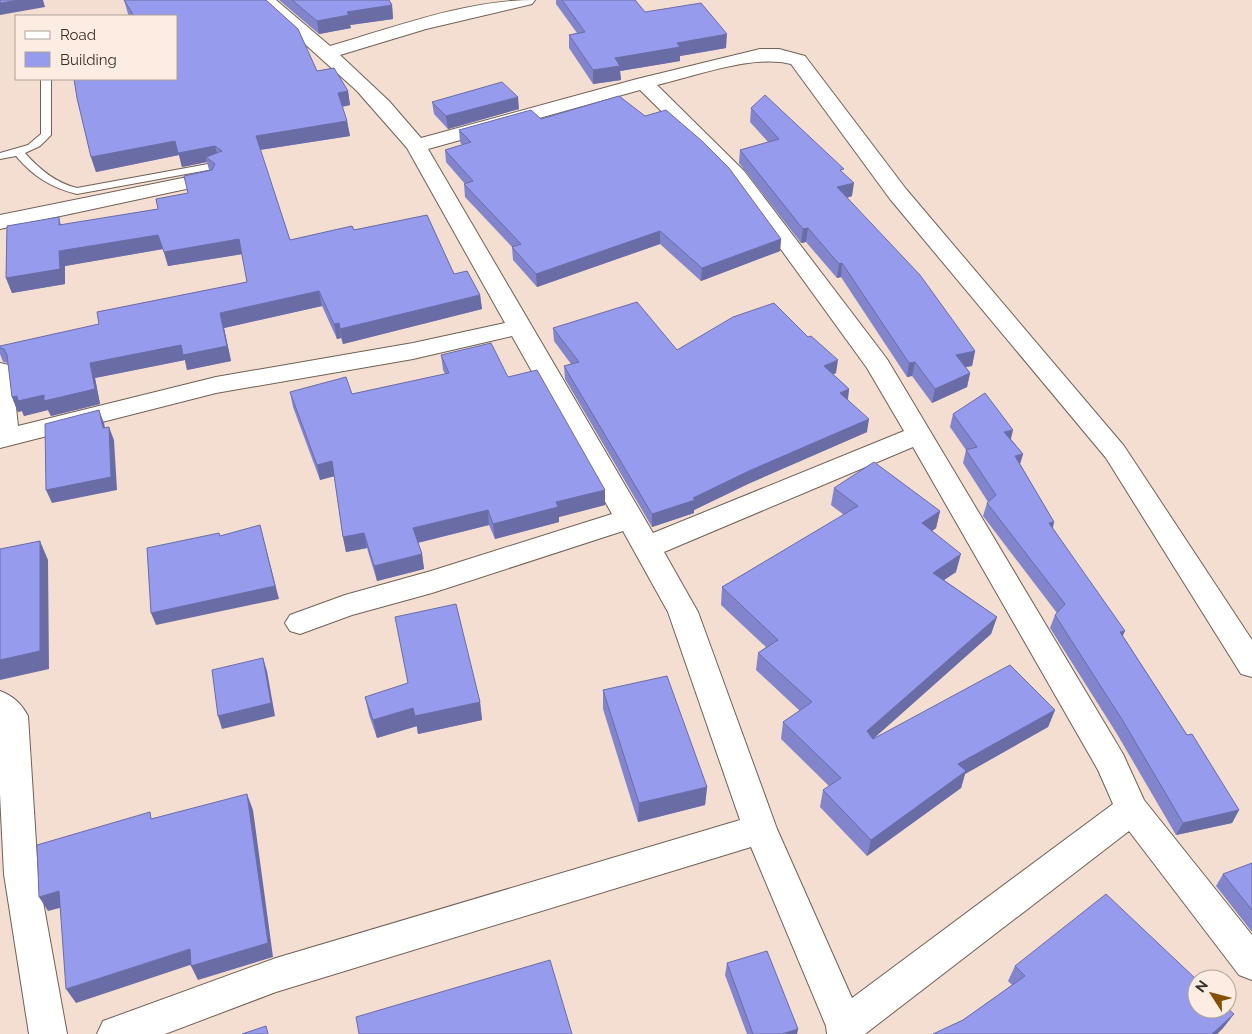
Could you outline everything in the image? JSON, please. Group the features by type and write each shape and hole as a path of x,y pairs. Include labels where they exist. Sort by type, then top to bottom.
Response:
{"street":[{"path":"265,0 382,103 416,146 628,519 647,547 683,612 760,829 846,1030 1132,809"},
{"path":"327,53 421,25 526,0"},
{"path":"416,146 644,83 760,55 779,55 798,60 898,194 1115,452 1252,665"},
{"path":"644,83 737,175 878,365 1112,764 1132,809 1252,963"},
{"path":"0,222 213,172"},
{"path":"0,371 3,439 216,385 413,351 519,327"},
{"path":"647,547 919,434"},
{"path":"300,623 345,606 432,582 628,519"},
{"path":"0,704 12,716 21,874 48,1034"},
{"path":"116,1034 276,975 760,829"}],"lane":[{"path":"0,156 19,153 41,142 46,135 46,80"},
{"path":"19,153 47,179 64,189 77,190 213,172"}],"building":[{"path":"0,0 19,0 0,3"},
{"path":"124,0 266,0 298,29 317,71 334,68 348,91 338,93 347,121 256,136 290,240 352,226 354,230 427,215 454,274 467,271 480,295 340,329 339,323 334,324 319,291 220,313 227,346 183,355 181,345 90,363 95,389 44,401 44,395 18,401 17,396 12,397 7,355 0,346 99,324 97,312 247,282 239,239 164,252 158,235 59,251 60,269 6,278 7,226 59,217 59,225 158,209 156,199 188,193 184,176 212,170 215,164 206,157 222,151 215,146 178,153 175,141 91,157 74,80 178,80 178,15 133,15"},
{"path":"292,0 389,0 392,5 347,12 349,15 317,21"},
{"path":"562,0 635,0 645,12 701,3 727,34 677,43 680,47 615,58 620,66 593,70 569,35 585,32"},
{"path":"502,82 518,97 446,116 432,102"},
{"path":"765,95 844,169 840,170 854,183 837,187 920,275 975,351 956,355 970,373 935,389 915,362 909,363 842,263 839,264 808,228 803,229 740,150 779,139 751,108"},
{"path":"619,96 645,116 666,110 702,141 729,168 781,239 702,268 660,231 536,274 512,247 521,244 464,184 473,181 445,150 471,142 459,130 531,110 541,119"},
{"path":"637,302 677,350 733,317 774,303 808,337 811,336 838,360 824,366 849,389 840,393 869,419 751,470 693,498 695,500 652,514 564,366 579,362 553,328"},
{"path":"491,343 508,377 537,370 605,490 556,502 558,507 493,524 488,510 413,528 422,554 374,566 364,533 343,537 332,461 317,465 290,392 346,377 352,394 449,373 441,355"},
{"path":"985,393 1013,430 1004,432 1023,454 1015,456 1054,522 1049,523 1125,631 1120,632 1187,735 1192,734 1239,810 1183,823 1123,721 1055,615 1065,604 987,503 996,495 966,450 977,447 953,414"},
{"path":"99,410 103,428 109,427 111,477 46,490 45,424"},
{"path":"874,462 940,511 922,523 961,554 933,573 997,617 867,731 873,739 1010,665 1055,710 958,764 966,771 871,840 823,790 841,778 783,722 812,702 758,653 778,640 722,587 858,506 834,488"},
{"path":"260,525 275,586 151,613 147,548 219,533 220,536"},
{"path":"40,541 40,651 0,660 0,549"},
{"path":"456,604 480,702 415,716 413,708 373,720 365,697 408,683 395,617"},
{"path":"263,658 271,703 218,716 212,670"},
{"path":"667,676 707,787 639,803 603,690"},
{"path":"247,794 268,943 191,966 190,949 66,989 59,891 39,897 37,845 150,812 151,819"},
{"path":"1252,863 1252,910 1223,874"},
{"path":"1106,894 1187,971 1187,1019 1228,1019 1212,1034 933,1034 963,1020 1025,976 1015,966"},
{"path":"767,951 798,1029 782,1034 753,1034 727,963"},
{"path":"550,960 572,1034 359,1034 356,1017"},
{"path":"266,1026 268,1034 242,1034"}]}
